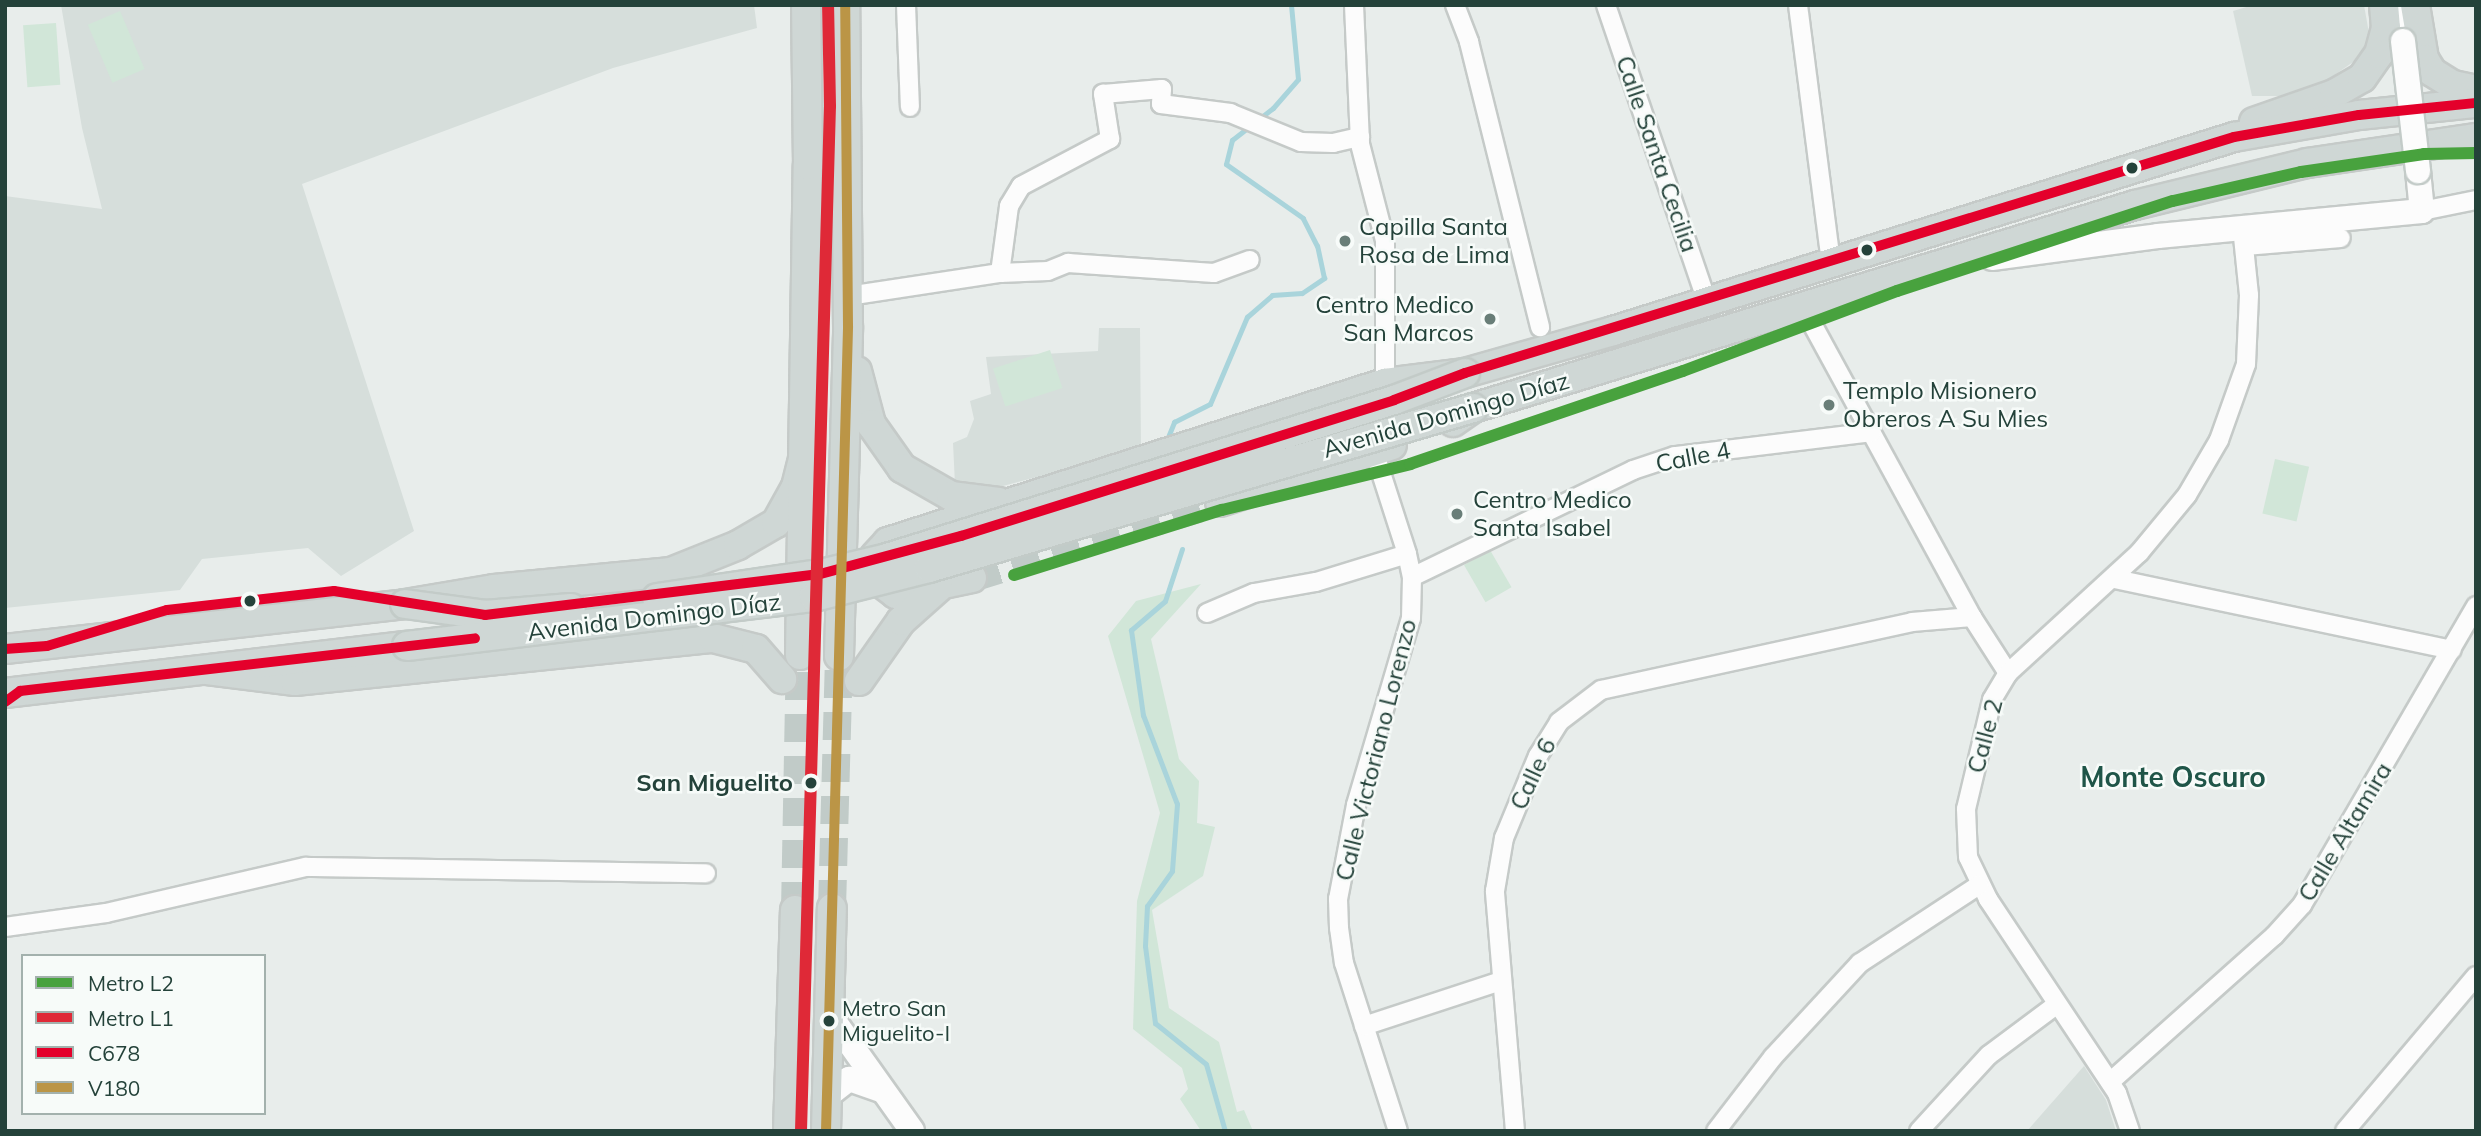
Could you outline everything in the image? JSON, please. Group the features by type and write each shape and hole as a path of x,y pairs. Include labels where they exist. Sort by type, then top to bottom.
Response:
{"main road":[{"path":"800,655 808,165 806,5"},
{"path":"839,656 848,326 845,5"},
{"path":"2234,137 2254,121 2334,94 2362,78 2379,54 2385,28 2384,5"},
{"path":"1946,264 2243,237 2422,211 2399,5"},
{"path":"2415,5 2424,59 2432,72 2453,85 2476,90"},
{"name":"Avenida Domingo Díaz","path":"405,604 511,614 820,574 961,536 1395,400 1465,373 1707,302 2234,137 2359,115 2476,103"},
{"name":"Avenida Domingo Díaz","path":"207,670 814,597 929,568 1473,408 1804,309 2135,205 2249,176 2365,152 2476,138"},
{"path":"848,326 871,424 902,468 934,489 964,499 1001,502 1040,495"},
{"path":"971,578 904,594 890,591 875,569 878,550 888,542 1385,383 1465,373"},
{"path":"1220,502 1432,433 1473,408"},
{"path":"5,649 405,604 494,589 671,572 738,545 776,523 796,487 803,459"},
{"path":"671,572 702,581 712,591 716,618 697,639"},
{"path":"859,681 901,621 940,586"},
{"path":"5,693 207,670 295,681 723,638 749,645 763,654 782,678"},
{"path":"826,1131 832,908"},
{"path":"788,1131 795,910"},
{"path":"829,1014 912,1131"},
{"path":"827,1096 849,1079 881,1090"}],"street":[{"path":"906,5 910,107"},
{"path":"1354,5 1360,137 1384,242 1385,383"},
{"path":"1455,5 1469,42 1540,327"},
{"name":"Calle Santa Cecilia","path":"1606,5 1707,302"},
{"path":"1798,5 1830,264"},
{"path":"1000,273 1009,206 1021,186 1110,139 1103,94 1162,89 1161,104 1196,105 1244,118 1301,142 1333,143 1360,137"},
{"path":"2422,211 2476,200"},
{"path":"2008,673 2115,579 2187,495 2219,440 2240,388 2249,338 2243,237 2341,238"},
{"path":"848,296 1000,273 1048,271 1068,263 1214,273 1250,260"},
{"name":"Calle 2","path":"1804,309 1972,617 2008,673 1992,700 1966,809 1968,857 1979,885 2109,1082 2130,1131"},
{"name":"Calle 4","path":"1412,577 1633,470 1675,456 1872,432"},
{"name":"Calle Victoriano Lorenzo","path":"1374,451 1412,577 1406,644 1356,805 1338,900 1345,963 1398,1131"},
{"path":"1207,613 1254,593 1316,582 1407,554"},
{"path":"2115,579 2452,650"},
{"name":"Calle Altamira","path":"2109,1082 2274,936 2302,905 2476,606"},
{"name":"Calle 6","path":"1515,1131 1494,891 1504,838 1548,736 1572,710 1601,690 1912,622 1972,617"},
{"path":"5,927 106,913 306,867 706,873"},
{"path":"1716,1131 1773,1057 1860,962 1979,885"},
{"path":"2345,1131 2476,976"},
{"path":"1364,1026 1501,981"},
{"path":"1919,1131 1989,1055 2056,1005"}],"shaded area":[{"path":"61,5 754,5 757,28 613,68 302,184 414,531 341,576 308,548 202,559 180,590 5,608 5,196 102,209 82,128"},
{"path":"2253,5 2364,5 2370,39 2363,55 2316,88 2284,96 2252,96 2233,11"},
{"path":"1099,328 1140,328 1141,450 980,492 955,485 953,443 967,437 974,419 970,401 991,394 986,357 1098,351"},
{"path":"2084,1066 2106,1100 2116,1131 2027,1131"}],"green space":[{"path":"120,11 145,69 112,83 88,25"},
{"path":"56,23 60,85 27,87 23,25"},
{"path":"1050,350 1062,388 1005,407 993,369"},
{"path":"2275,459 2309,467 2297,521 2262,514"},
{"path":"1490,550 1512,587 1486,602 1464,565"},
{"path":"1201,584 1151,639 1179,759 1199,781 1197,823 1215,827 1203,876 1152,910 1169,1008 1219,1042 1237,1112 1244,1110 1253,1131 1201,1131 1180,1099 1188,1089 1182,1068 1133,1029 1137,901 1160,813 1108,636 1136,601"}],"waterway":[{"path":"1166,442 1174,422 1210,404 1247,317 1272,295 1302,293 1324,278 1317,246 1303,218 1226,164 1232,140 1273,108 1298,79 1291,5"},
{"path":"1182,549 1165,601 1131,630 1143,715 1177,804 1172,871 1147,906 1145,946 1155,1023 1206,1064 1225,1131"}],"tunnel":[{"path":"972,578 1220,502"},
{"path":"795,910 800,655"},
{"path":"832,908 839,656"}],"metro line":[{"name":"L1","path":"801,1131 830,106 828,5"},
{"name":"L2","path":"1014,575 1222,510 1410,464 1683,371 1897,291 2173,201 2301,172 2424,154 2476,153"}],"transit line":[{"name":"V180","path":"826,1131 848,326 845,5"},
{"name":"C678","path":"5,649 47,646 167,610 334,591 485,615 820,574 961,536 1394,400 1465,373 2234,137 2359,115 2476,103"},
{"name":"C678","path":"5,702 20,691 475,638"}],"place":[{"name":"Capilla Santa Rosa de Lima","path":"1345,241"},
{"name":"Centro Medico San Marcos","path":"1490,319"},
{"name":"Templo Misionero Obreros A Su Mies","path":"1829,405"},
{"name":"Centro Medico Santa Isabel","path":"1457,514"},
{"name":"San Miguelito","path":"811,783"},
{"name":"Metro San Miguelito-I","path":"829,1021"}],"district":[{"name":"Monte Oscuro","path":"2173,777"}]}
